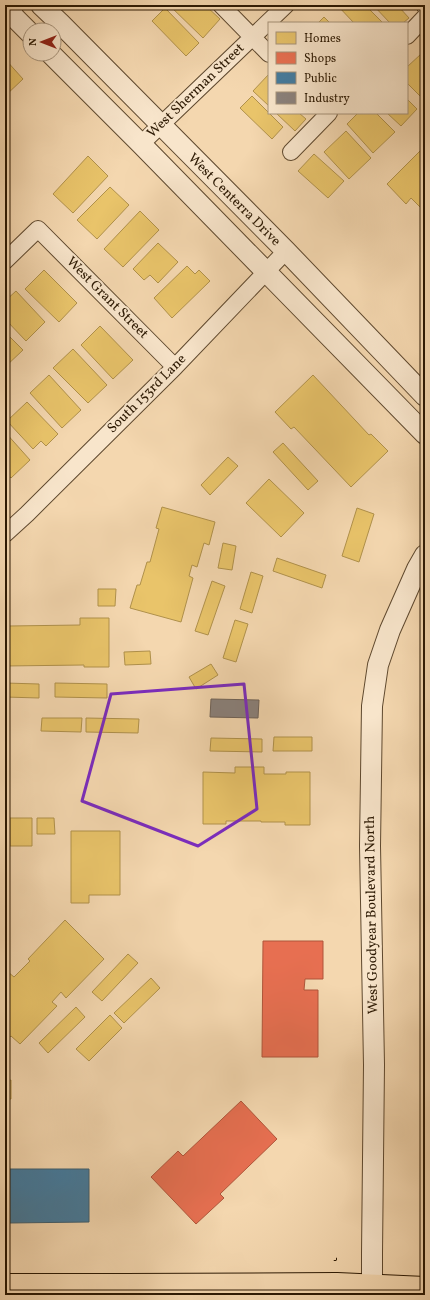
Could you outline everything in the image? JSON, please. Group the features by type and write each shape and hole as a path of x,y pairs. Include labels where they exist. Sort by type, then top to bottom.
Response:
{"main road":[{"path":"5,1284 337,1284 376,1292 425,1288"}],"street":[{"path":"9,5 14,17 22,25"},
{"name":"West Centerra Drive","path":"41,5 286,251 425,396"},
{"path":"221,5 268,53"},
{"name":"West Sherman Street","path":"141,144 286,5"},
{"path":"408,35 425,17"},
{"name":"West Centerra Drive","path":"59,62 425,434"},
{"path":"291,152 328,114"},
{"name":"West Grant Street","path":"5,261 38,229 175,367"},
{"name":"South 153rd Lane","path":"5,534 175,367 286,251"},
{"name":"West Goodyear Boulevard North","path":"376,1292 372,1253 374,1065 370,846 372,706 378,665 390,630 417,568 425,555"}],"highlighted area":[{"path":"244,684 257,809 198,846 82,801 111,694"}],"building: Homes":[{"path":"169,5 205,5 220,19 203,38"},
{"path":"337,5 365,5 382,22 353,22"},
{"path":"373,5 401,5 399,7 409,18 404,22 389,22"},
{"path":"165,8 199,43 186,56 152,21"},
{"path":"324,17 329,22 319,22"},
{"path":"421,54 425,58 425,101 408,84 408,66"},
{"path":"5,59 23,79 5,96"},
{"path":"268,75 268,105 253,91"},
{"path":"252,96 268,112 268,114 270,114 283,127 272,139 240,108"},
{"path":"408,100 417,109 401,126 388,114 408,114"},
{"path":"277,114 300,114 306,119 295,131"},
{"path":"357,114 377,114 395,132 373,153 347,124"},
{"path":"346,131 371,158 349,179 324,152"},
{"path":"422,149 425,152 425,212 411,198 406,204 387,184"},
{"path":"314,154 344,181 328,198 298,171"},
{"path":"88,156 108,176 73,213 53,194"},
{"path":"110,187 129,205 97,239 77,220"},
{"path":"140,211 159,230 123,267 104,249"},
{"path":"158,243 178,262 158,283 150,275 144,280 133,269"},
{"path":"187,266 195,274 199,270 210,281 172,318 154,298"},
{"path":"44,270 77,303 59,322 25,289"},
{"path":"16,291 45,322 26,341 5,319 5,309 8,307 5,301"},
{"path":"100,326 133,360 113,379 81,345"},
{"path":"5,332 23,350 5,367"},
{"path":"73,349 107,385 88,403 53,368"},
{"path":"49,375 81,410 62,428 30,393"},
{"path":"313,375 369,435 371,434 388,451 351,487 294,427 291,429 275,412"},
{"path":"27,402 58,434 46,446 41,441 33,449 7,421"},
{"path":"5,432 30,460 11,478 5,471"},
{"path":"283,443 318,481 308,490 273,452"},
{"path":"228,457 238,466 210,495 201,485"},
{"path":"269,479 304,513 281,537 246,503"},
{"path":"162,507 215,522 209,545 204,543 197,567 192,565 189,576 193,578 181,622 130,608 137,585 140,585 147,562 150,562 159,529 156,528"},
{"path":"357,508 374,514 359,562 342,556"},
{"path":"223,543 236,546 232,570 218,568"},
{"path":"277,558 326,575 322,588 273,571"},
{"path":"251,572 263,576 252,613 240,609"},
{"path":"212,581 225,586 208,635 195,631"},
{"path":"98,589 116,589 115,606 98,606"},
{"path":"5,618 9,618 9,626 80,625 80,618 109,618 109,667 84,667 84,665 5,666"},
{"path":"235,620 248,624 236,662 223,658"},
{"path":"150,651 151,664 125,665 124,652"},
{"path":"211,664 218,675 196,689 189,677"},
{"path":"5,683 39,684 39,698 5,697"},
{"path":"55,683 107,684 107,698 55,697"},
{"path":"42,718 82,718 81,732 41,731"},
{"path":"86,718 139,719 138,733 86,732"},
{"path":"274,737 312,737 312,751 273,751"},
{"path":"211,738 262,739 262,752 210,751"},
{"path":"235,767 264,767 264,774 310,772 310,825 285,825 285,822 261,821 226,821 226,824 203,824 203,772 235,773"},
{"path":"10,818 32,818 32,846 10,846"},
{"path":"37,818 54,818 55,834 37,834"},
{"path":"71,831 120,831 120,895 89,895 89,903 71,903"},
{"path":"65,920 104,959 66,998 61,992 52,1002 57,1006 20,1044 11,1036 8,1039 5,1037 5,975 8,972 14,977 30,961 28,959"},
{"path":"128,954 138,963 102,1001 92,992"},
{"path":"151,978 160,988 124,1023 114,1013"},
{"path":"76,1007 85,1017 48,1053 39,1043"},
{"path":"110,1015 122,1028 89,1061 76,1049"},
{"path":"5,1046 9,1046 9,1060 5,1060"},
{"path":"11,1080 11,1099 5,1099 5,1081"}],"building: Shops":[{"path":"263,941 323,941 323,979 305,979 304,990 318,990 318,1057 262,1057"},
{"path":"241,1101 277,1139 220,1194 224,1198 196,1224 151,1177 178,1151 183,1156"}],"building: Public":[{"path":"5,1162 9,1162 9,1169 89,1169 89,1222 9,1223 9,1227 5,1227"}],"building: Industry":[{"path":"211,699 259,700 258,718 210,717"}]}
